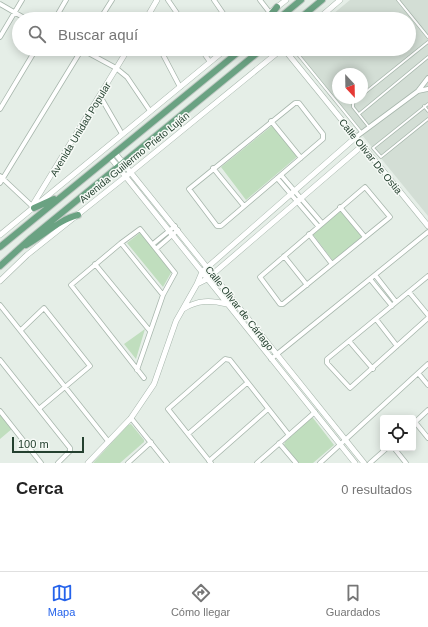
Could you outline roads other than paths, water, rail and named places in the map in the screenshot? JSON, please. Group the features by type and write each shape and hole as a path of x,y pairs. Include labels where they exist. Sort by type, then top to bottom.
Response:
{"main road":[{"path":"286,12 301,0"},
{"path":"307,12 322,0"},
{"path":"273,12 277,7"},
{"name":"Avenida Guillermo Prieto Luján","path":"0,247 233,56"},
{"name":"Avenida Guillermo Prieto Luján","path":"0,266 123,162 253,56"},
{"path":"33,207 42,205 70,189"},
{"path":"18,250 44,236 67,218 78,215"}],"street":[{"path":"15,12 22,0"},
{"path":"59,12 66,0"},
{"path":"104,12 112,0"},
{"path":"150,12 157,0"},
{"path":"168,0 176,12"},
{"path":"214,0 222,12"},
{"path":"260,0 269,12"},
{"path":"271,12 286,0"},
{"path":"326,12 340,0"},
{"path":"0,4 12,12"},
{"path":"0,37 12,16"},
{"path":"0,109 32,56"},
{"path":"0,183 1,177 77,56"},
{"path":"94,56 116,68 130,82 150,111"},
{"name":"Avenida Unidad Popular","path":"33,207 124,56"},
{"path":"164,56 180,87"},
{"path":"206,56 210,62"},
{"path":"0,235 217,56"},
{"name":"Avenida Guillermo Prieto Luján","path":"0,281 18,262 125,178 274,56"},
{"name":"Calle Olivar De Ostia","path":"289,56 428,226"},
{"path":"88,463 131,418 146,398 156,380 176,321 197,284 202,272 207,266 356,137 418,91 428,78"},
{"path":"418,91 428,89"},
{"path":"100,96 122,134"},
{"path":"295,102 299,103 324,137 221,226 217,226 189,190 212,168 271,121 295,102"},
{"path":"271,121 301,158"},
{"path":"197,284 213,274 363,145"},
{"name":"Calle Olivar de Cártago","path":"115,153 177,228 364,463"},
{"name":"Calle Olivar de Cártago","path":"110,157 125,178 355,463"},
{"path":"212,168 244,206"},
{"path":"281,175 292,192"},
{"path":"1,177 33,207"},
{"path":"277,178 322,223"},
{"path":"364,188 367,188 390,217 283,304 280,304 259,278 322,223 364,188"},
{"path":"299,200 318,226"},
{"path":"340,207 366,237"},
{"path":"156,248 177,228"},
{"path":"137,370 163,295 175,273 140,229 120,243 72,282 72,286 137,370 144,378"},
{"path":"271,359 428,232"},
{"path":"153,244 170,234"},
{"path":"309,234 332,264"},
{"path":"120,243 163,295"},
{"path":"284,256 307,285"},
{"path":"95,264 150,331"},
{"path":"375,275 396,302"},
{"path":"428,276 327,359 327,364 349,388 373,369 428,318"},
{"path":"370,279 392,306"},
{"path":"409,292 428,315"},
{"path":"182,309 199,301 217,301 227,304"},
{"path":"0,305 108,441"},
{"path":"21,330 44,308 81,354 90,368 40,408"},
{"path":"376,319 398,346"},
{"path":"349,341 373,369"},
{"path":"0,360 40,408 70,448 70,450 58,463"},
{"path":"268,409 210,462 168,409 222,360 230,360 289,435"},
{"path":"320,463 428,364"},
{"path":"418,373 428,385"},
{"path":"188,434 247,383"},
{"path":"416,421 428,410"},
{"path":"0,411 40,463"},
{"path":"257,463 315,412"},
{"path":"131,418 167,463"},
{"path":"416,425 428,438"},
{"path":"128,463 151,442"},
{"path":"279,443 296,463"},
{"path":"370,463 384,451"},
{"path":"396,451 406,463"}],"lane":[{"path":"398,0 408,12"},
{"path":"416,22 428,37"},
{"path":"416,52 428,42"},
{"path":"299,56 363,132"},
{"path":"368,90 411,56"},
{"path":"359,114 428,57"},
{"path":"354,104 369,127"},
{"path":"428,104 373,148 381,157 428,119"},
{"path":"424,106 428,110"}]}
